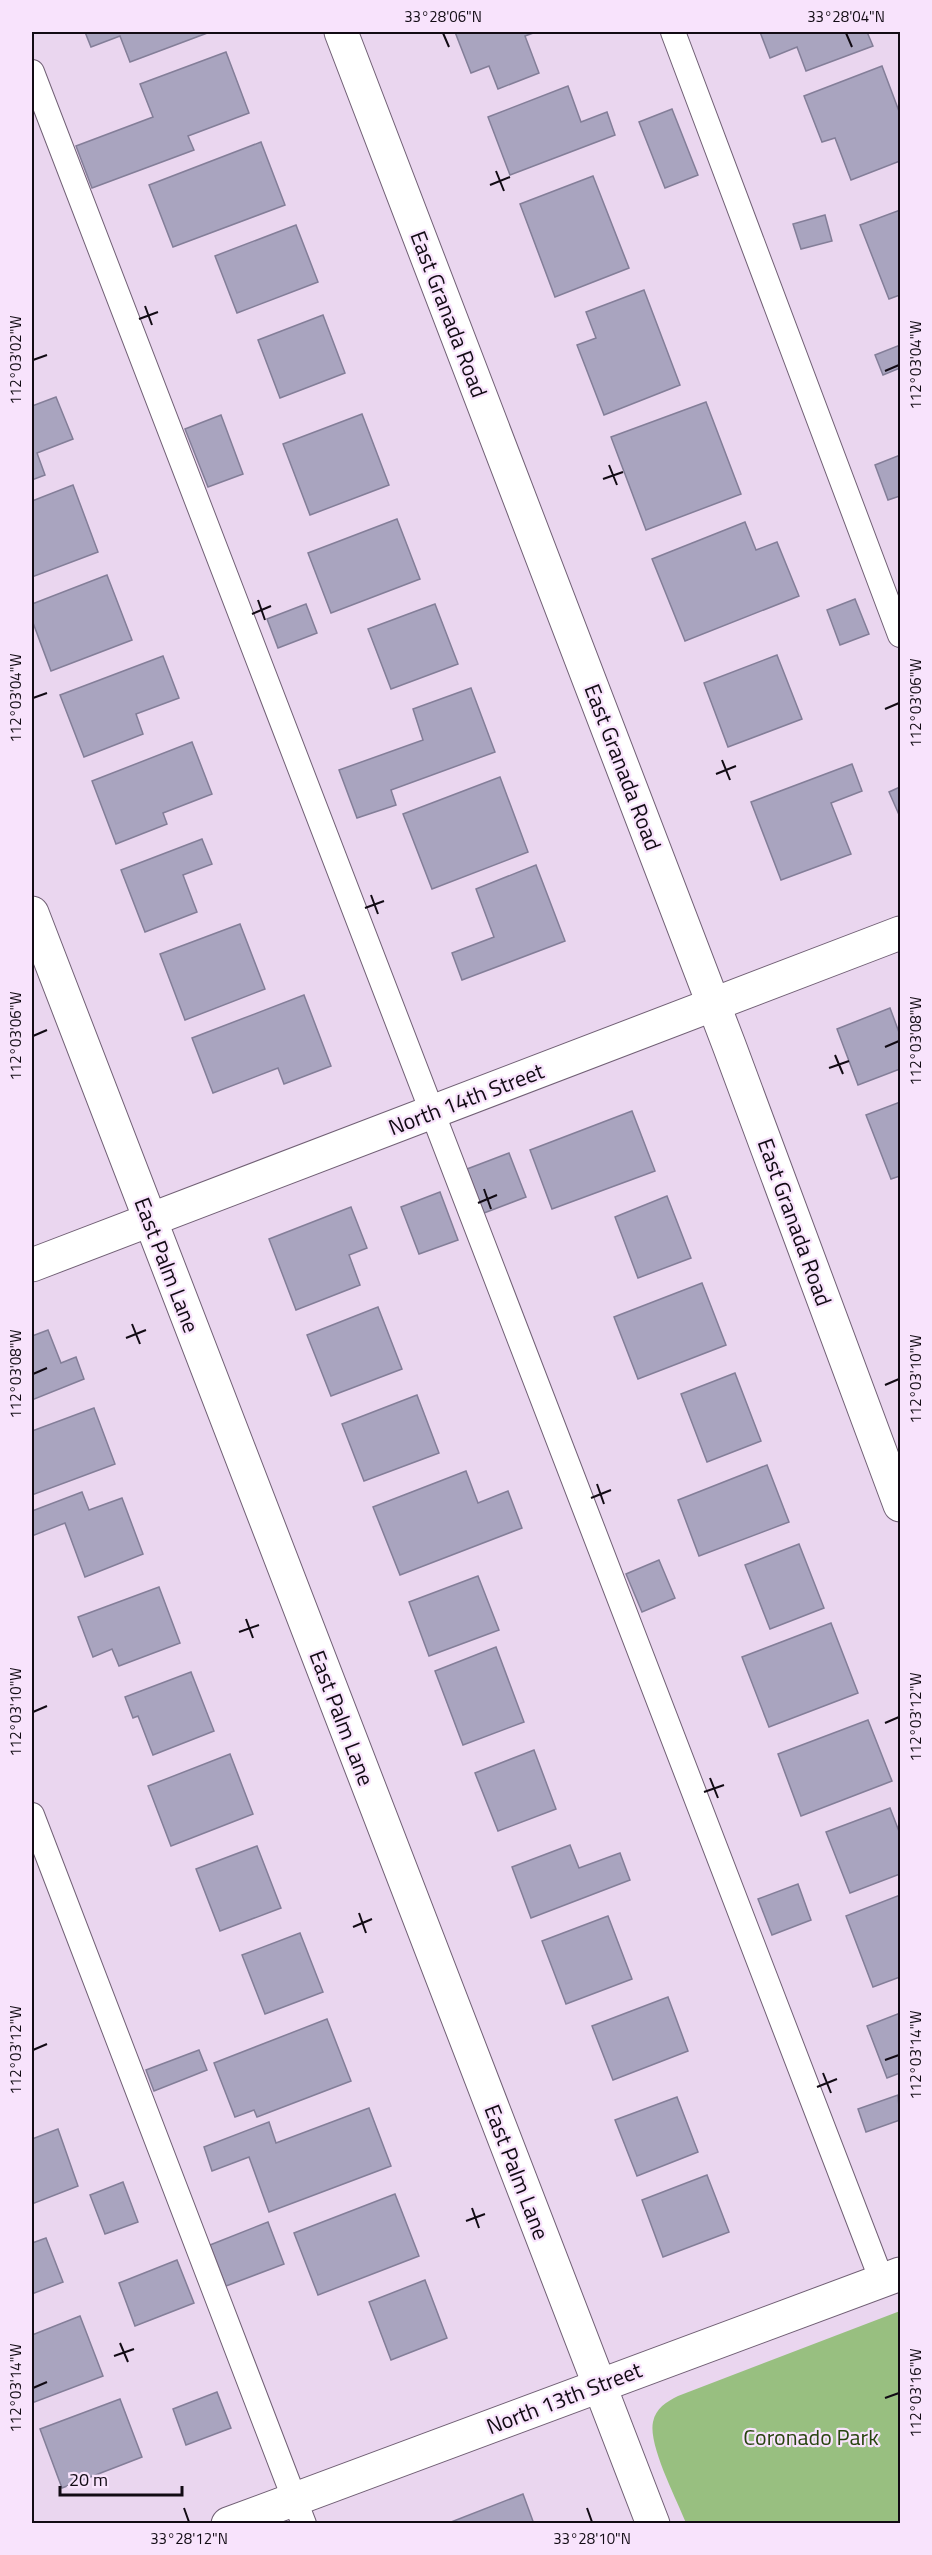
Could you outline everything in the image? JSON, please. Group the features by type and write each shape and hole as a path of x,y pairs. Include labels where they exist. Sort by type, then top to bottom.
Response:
{"street":[{"name":"East Granada Road","path":"341,32 713,1005 900,1505"},
{"name":"East Palm Lane","path":"32,913 654,2523"},
{"name":"North 14th Street","path":"32,1265 900,933"},
{"name":"North 13th Street","path":"228,2523 299,2512 599,2385 891,2278"}],"lane":[{"path":"673,32 900,635"},
{"path":"32,72 432,1112 891,2278"},
{"path":"32,1815 299,2512"}],"green space":[{"name":"Coronado Park","path":"900,2311 900,2523 686,2523 664,2472 655,2444 653,2422 662,2406 678,2396"}],"building":[{"path":"85,32 210,32 130,62 120,36 91,47"},
{"path":"455,32 536,32 525,36 539,73 498,89 489,66 471,73"},
{"path":"760,32 867,32 873,46 806,71 797,47 770,58"},
{"path":"226,52 249,113 188,136 194,150 92,188 76,146 153,117 140,84"},
{"path":"882,66 900,114 900,161 851,180 835,138 822,142 804,96"},
{"path":"568,86 581,122 607,112 615,135 510,175 488,117"},
{"path":"672,109 698,175 665,188 639,122"},
{"path":"261,142 285,205 173,247 149,185"},
{"path":"593,176 629,268 555,297 520,204"},
{"path":"900,210 900,295 889,299 860,225"},
{"path":"825,215 832,241 801,249 793,224"},
{"path":"296,225 318,282 237,313 215,256"},
{"path":"644,290 680,385 604,415 577,345 596,338 586,312"},
{"path":"323,315 345,373 280,398 258,340"},
{"path":"900,345 900,368 883,375 875,355"},
{"path":"56,397 73,439 37,453 45,475 32,480 32,406"},
{"path":"706,402 741,494 646,530 611,437"},
{"path":"362,414 389,485 310,515 283,444"},
{"path":"221,415 243,474 208,487 185,429"},
{"path":"900,455 900,496 888,500 875,465"},
{"path":"73,485 98,552 32,577 32,501"},
{"path":"397,519 420,579 331,613 308,553"},
{"path":"745,522 756,550 777,542 799,596 685,641 652,559"},
{"path":"107,575 132,640 51,671 32,620 32,604"},
{"path":"855,599 869,634 840,645 827,610"},
{"path":"306,604 317,633 278,648 267,619"},
{"path":"435,604 458,664 391,689 368,629"},
{"path":"777,655 802,719 728,747 704,683"},
{"path":"163,656 179,698 136,714 143,734 84,757 60,695"},
{"path":"471,688 495,752 391,790 396,805 357,818 339,770 423,740 413,709"},
{"path":"192,742 212,794 163,813 167,824 116,844 92,781"},
{"path":"852,764 862,791 831,803 851,854 781,880 751,802"},
{"path":"500,777 528,852 432,889 403,814"},
{"path":"900,787 900,817 889,792"},
{"path":"202,839 212,864 183,875 197,912 145,932 121,870"},
{"path":"536,865 565,941 462,980 452,953 494,937 476,889"},
{"path":"240,924 265,989 185,1020 160,954"},
{"path":"304,995 331,1066 284,1084 278,1068 213,1093 192,1038"},
{"path":"890,1008 900,1035 900,1069 858,1085 837,1029"},
{"path":"900,1102 900,1176 891,1179 866,1115"},
{"path":"632,1111 655,1171 552,1209 530,1150"},
{"path":"509,1153 526,1197 484,1213 467,1169"},
{"path":"440,1192 458,1240 419,1254 401,1207"},
{"path":"667,1196 691,1258 638,1278 615,1217"},
{"path":"351,1207 367,1248 349,1255 360,1285 296,1310 269,1239"},
{"path":"702,1283 726,1345 638,1379 614,1317"},
{"path":"378,1307 402,1369 331,1396 307,1335"},
{"path":"48,1330 61,1363 76,1357 84,1379 32,1400 32,1336"},
{"path":"735,1373 761,1441 707,1462 681,1394"},
{"path":"417,1395 439,1453 364,1481 342,1424"},
{"path":"94,1408 115,1464 32,1495 32,1431"},
{"path":"767,1465 789,1522 699,1556 678,1500"},
{"path":"466,1471 478,1503 508,1491 522,1528 400,1575 373,1507"},
{"path":"82,1492 89,1510 122,1498 143,1554 85,1577 65,1523 32,1536 32,1511"},
{"path":"799,1544 824,1608 770,1629 745,1565"},
{"path":"659,1560 675,1598 642,1612 626,1574"},
{"path":"478,1576 499,1630 429,1656 409,1602"},
{"path":"159,1587 180,1643 119,1666 112,1649 93,1657 78,1617"},
{"path":"831,1623 858,1693 769,1727 742,1657"},
{"path":"496,1647 524,1722 463,1745 435,1671"},
{"path":"191,1672 214,1731 153,1755 138,1716 133,1718 125,1697"},
{"path":"868,1720 892,1781 801,1816 778,1754"},
{"path":"534,1750 556,1809 498,1831 475,1773"},
{"path":"230,1754 253,1814 171,1846 148,1786"},
{"path":"890,1808 900,1834 900,1874 850,1893 826,1832"},
{"path":"570,1845 579,1868 620,1853 630,1880 531,1918 512,1867"},
{"path":"257,1846 281,1908 220,1931 196,1869"},
{"path":"798,1884 811,1920 772,1935 758,1899"},
{"path":"900,1895 900,1977 873,1987 846,1916"},
{"path":"608,1916 632,1979 566,2004 542,1941"},
{"path":"300,1933 323,1992 265,2014 242,1955"},
{"path":"668,1997 688,2051 613,2080 592,2026"},
{"path":"900,2013 900,2073 887,2078 867,2026"},
{"path":"327,2019 351,2081 257,2117 254,2110 235,2117 214,2063"},
{"path":"199,2050 207,2070 154,2091 146,2070"},
{"path":"898,2095 900,2120 866,2132 858,2109"},
{"path":"677,2097 698,2152 637,2176 615,2120"},
{"path":"369,2108 391,2166 269,2212 249,2157 212,2171 204,2147 269,2122 276,2143"},
{"path":"58,2129 78,2186 32,2204 32,2139"},
{"path":"707,2175 729,2232 663,2257 642,2200"},
{"path":"123,2182 138,2222 105,2234 90,2195"},
{"path":"395,2194 419,2256 318,2295 294,2233"},
{"path":"268,2222 284,2264 226,2286 210,2245"},
{"path":"46,2238 63,2282 32,2294 32,2243"},
{"path":"177,2260 194,2303 135,2326 119,2283"},
{"path":"425,2280 447,2338 391,2360 369,2302"},
{"path":"80,2316 103,2376 32,2403 32,2335"},
{"path":"217,2392 231,2428 186,2445 173,2409"},
{"path":"120,2399 142,2457 62,2488 40,2429"},
{"path":"523,2494 534,2524 446,2524"}]}
